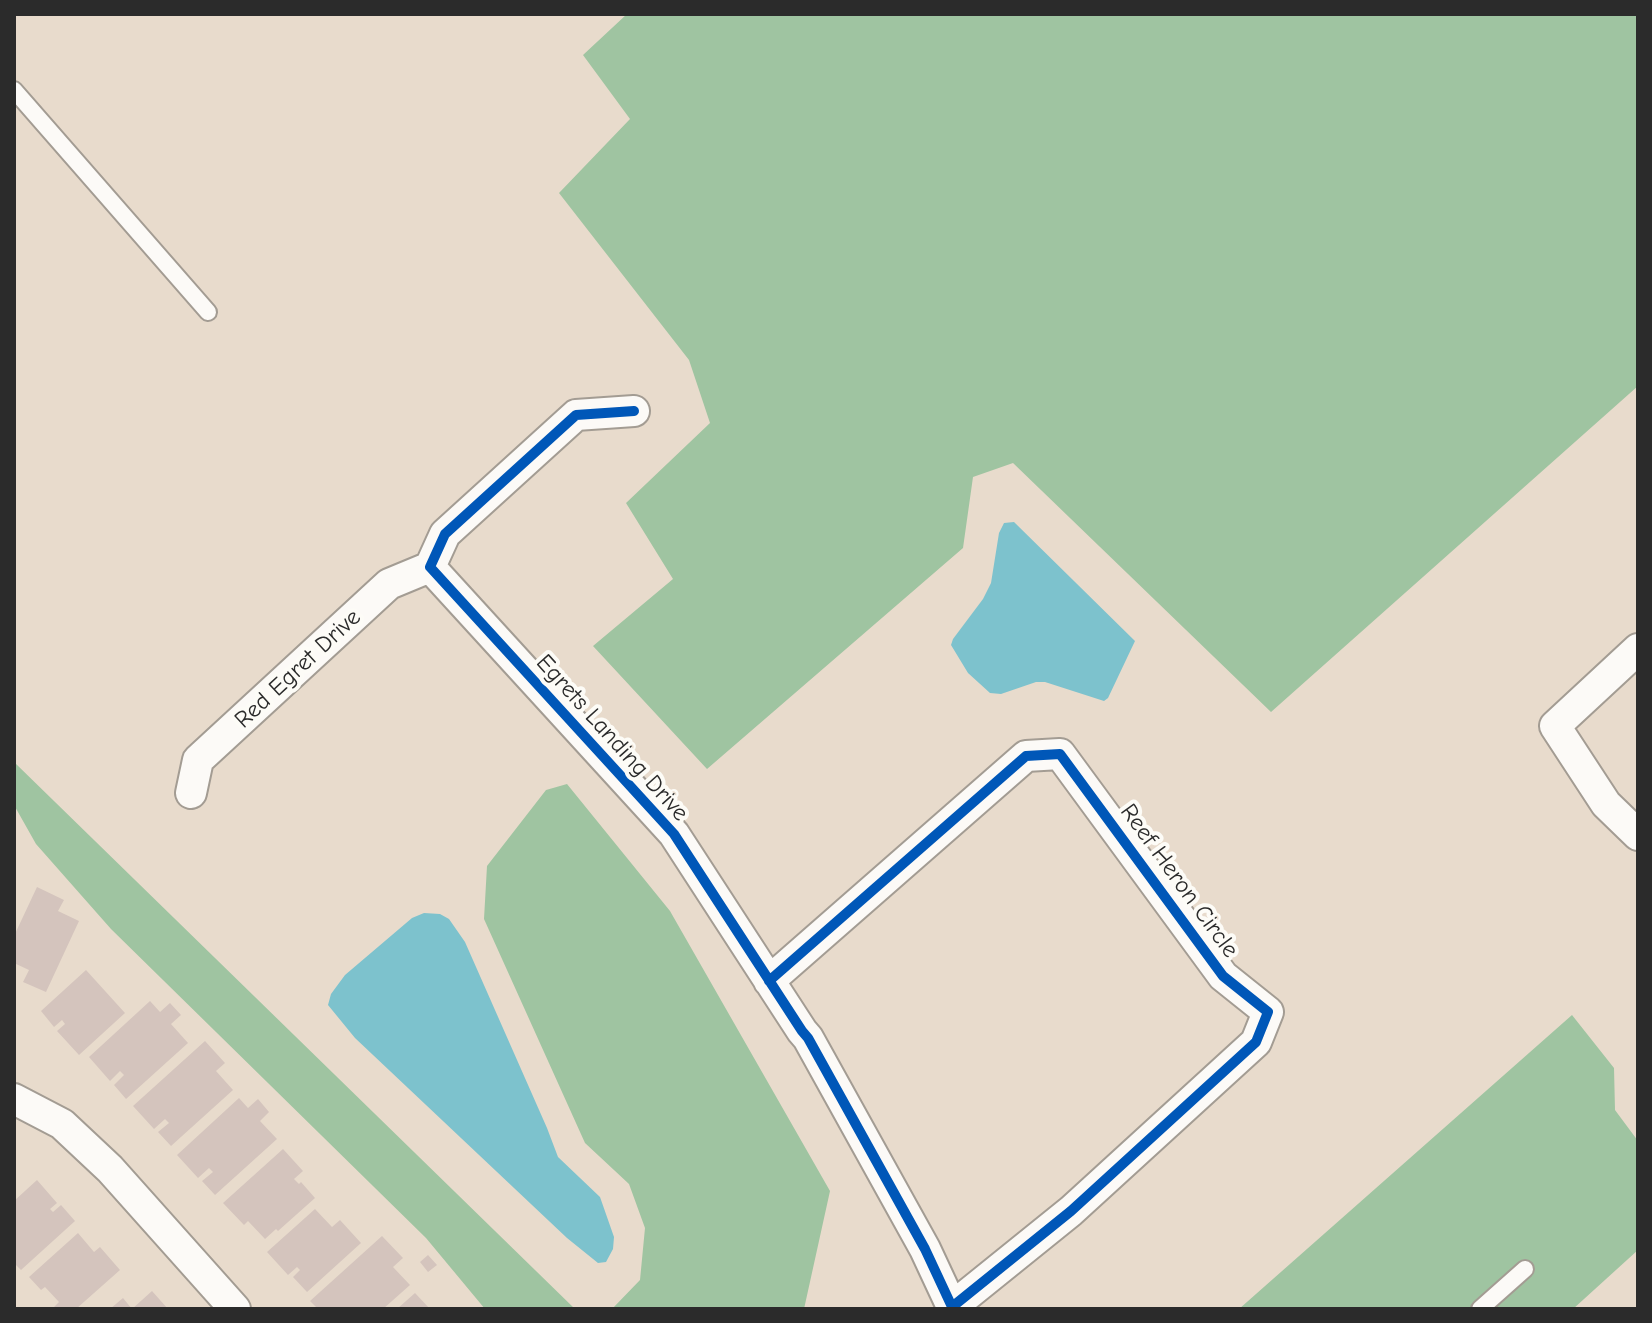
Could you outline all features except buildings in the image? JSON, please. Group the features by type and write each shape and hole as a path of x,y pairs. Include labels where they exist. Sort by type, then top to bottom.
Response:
{"street":[{"path":"430,567 445,534 576,415 634,411"},
{"name":"Red Egret Drive","path":"191,793 198,760 389,584 430,567"},
{"name":"Egrets Landing Drive","path":"430,567 674,834 808,1038 925,1249 952,1308"},
{"path":"1638,649 1555,726 1606,804 1638,835"},
{"name":"Reef Heron Circle","path":"769,981 1026,756 1060,754 1223,976 1268,1012 1256,1042 1071,1211 952,1308"},
{"path":"14,1099 62,1124 110,1169 235,1309"}],"lane":[{"path":"14,90 208,312"},
{"path":"1480,1309 1525,1269"}],"green space":[{"path":"627,14 1638,14 1638,386 1271,712 1013,463 973,477 963,548 707,769 593,646 673,579 626,503 710,423 689,360 559,193 630,119 583,55"},
{"path":"14,762 575,1309 485,1309 426,1238 111,929 36,844 14,805"},
{"path":"567,784 670,911 830,1191 804,1309 612,1309 640,1280 645,1228 629,1184 585,1143 484,919 487,866 546,790"},
{"path":"1572,1015 1614,1068 1615,1110 1638,1141 1638,1250 1573,1309 1239,1309"}],"water":[{"path":"1014,522 1135,641 1104,701 1045,682 1001,694 990,693 968,673 951,645 991,583 999,533 1004,523"},
{"path":"424,913 440,914 449,919 465,942 558,1157 600,1197 614,1237 613,1249 606,1262 598,1263 567,1238 355,1038 328,1005 331,994 345,975 412,918"}],"cycle path":[{"path":"634,411 576,415 445,534 430,567 674,834 808,1038 925,1249 953,1309"},
{"path":"769,981 1026,756 1060,754 1223,976 1268,1012 1256,1042 1071,1211 952,1307"}]}
